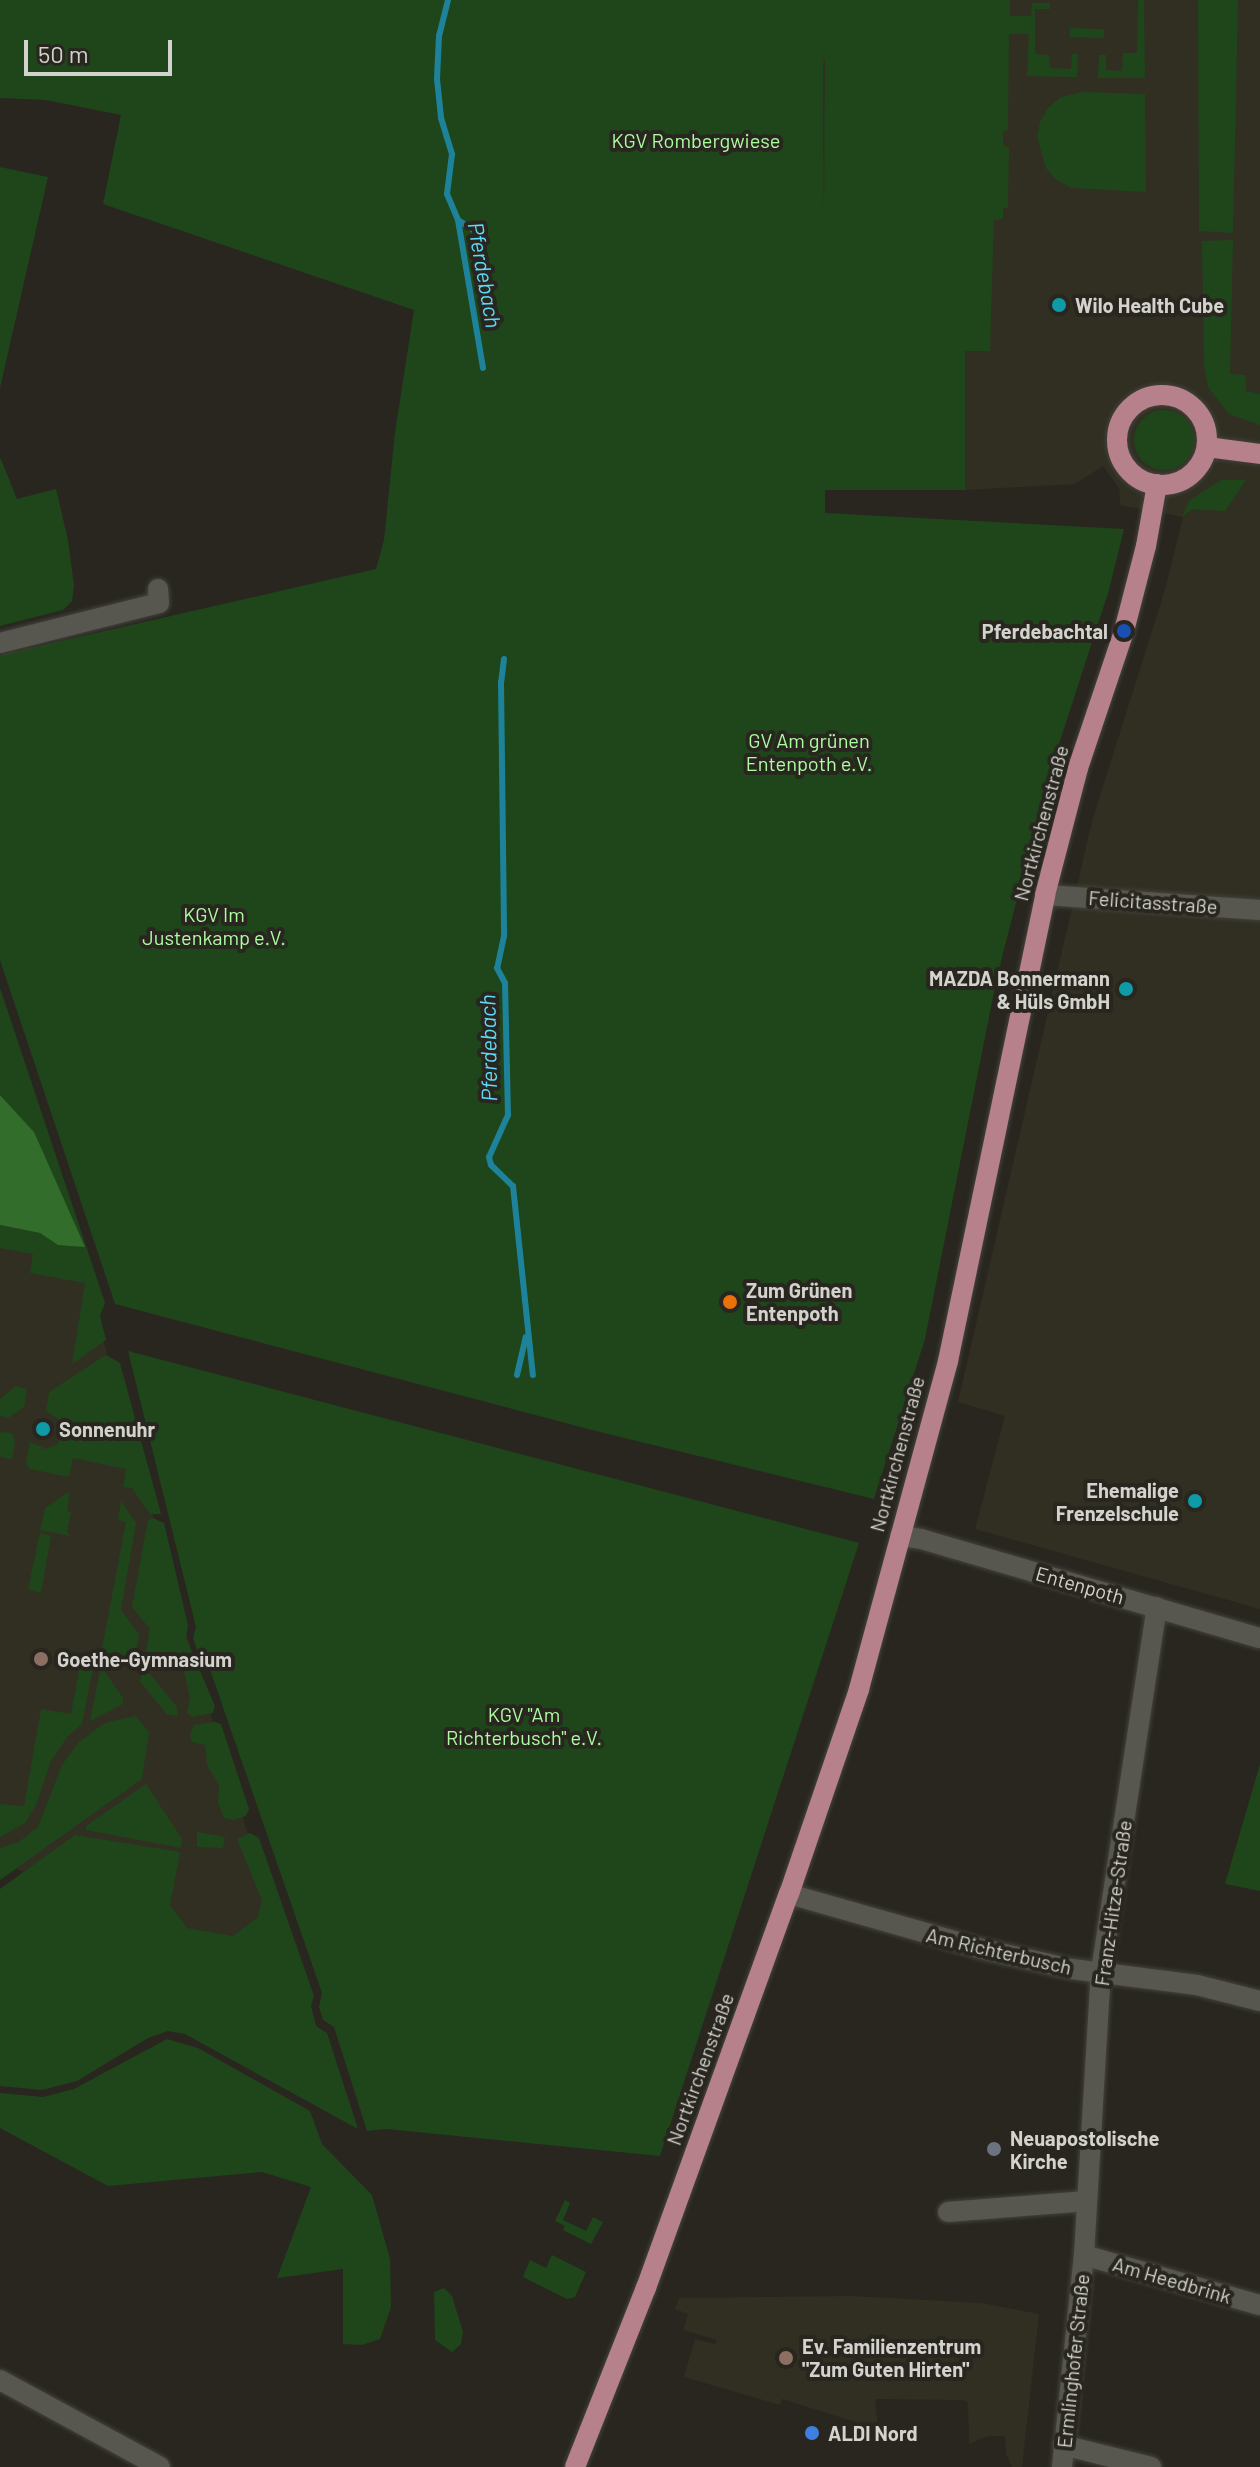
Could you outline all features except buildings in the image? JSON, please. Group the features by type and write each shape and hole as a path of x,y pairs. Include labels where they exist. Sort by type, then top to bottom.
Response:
{"main road":[{"path":"1155,395 1167,395 1189,403 1204,422 1207,447 1196,469 1187,477 1176,483 1157,484 1138,478 1128,469 1118,447 1121,424 1134,405 1155,395"},
{"path":"1207,447 1260,454"},
{"name":"Nortkirchenstraße","path":"586,2467 598,2413 789,1894 859,1689 965,1284 1045,895 1078,768 1124,631 1146,546 1157,484"}],"street":[{"path":"0,643 159,603 158,589"},
{"name":"Felicitasstraße","path":"1045,895 1260,910"},
{"name":"Entenpoth","path":"900,1536 1260,1638"},
{"name":"Franz-Hitze-Straße","path":"1084,2255 1101,1972 1157,1607"},
{"name":"Am Richterbusch","path":"789,1894 978,1948 1101,1972 1197,1985 1260,2001"},
{"path":"948,2212 1087,2201"},
{"name":"Am Heedbrink","path":"1084,2255 1260,2305"},
{"name":"Ermlinghofer Straße","path":"1062,2467 1084,2255"},
{"path":"0,2380 160,2467"},
{"path":"1063,2445 1151,2467"}],"shaded area":[{"path":"826,0 1260,0 1260,1609 975,1529 1005,1416 958,1402 1092,821 1164,593 1183,517 1120,505 1119,488 1103,466 1075,484 965,490 825,489 823,74"},
{"path":"0,1226 75,1241 198,1674 287,1960 162,1932 0,1862"},
{"path":"851,2296 981,2303 1039,2314 1022,2467 1012,2467 1006,2454 1005,2436 988,2436 969,2444 968,2403 963,2400 875,2399 878,2429 782,2399 780,2405 684,2377 695,2339 715,2344 717,2340 683,2330 688,2314 675,2309 679,2298"}],"green space":[{"path":"0,0 1010,0 1010,16 1031,16 1032,3 1050,3 1050,9 1035,9 1035,54 1049,55 1050,68 1071,69 1072,54 1078,54 1077,77 1027,76 1029,34 1009,34 1008,130 1003,131 1003,146 1009,147 1008,208 1003,208 1003,219 994,220 990,351 965,351 965,490 825,490 825,513 1124,529 1109,590 1047,781 997,977 925,1339 874,1499 592,1430 115,1304 0,960 0,655 376,569 384,540 395,432 414,310 103,204 121,115 46,100 0,98","holes":["825,58 824,220 823,74"]},
{"path":"1138,0 1144,0 1145,78 1098,78 1099,55 1106,55 1106,70 1122,71 1123,53 1137,53"},
{"path":"1198,0 1238,0 1233,233 1199,231"},
{"path":"1070,28 1104,29 1104,38 1070,37"},
{"path":"1082,92 1145,94 1146,192 1072,188 1056,180 1046,168 1037,137 1040,122 1049,107 1061,97"},
{"path":"0,167 48,177 0,388"},
{"path":"1233,240 1230,374 1245,375 1246,391 1260,394 1260,425 1229,414 1208,387 1204,365 1202,241"},
{"path":"1164,410 1176,412 1185,419 1192,428 1192,452 1185,461 1176,468 1164,470 1152,468 1143,461 1136,452 1134,440 1136,428 1143,419 1152,412"},
{"path":"0,457 17,499 56,489 68,540 74,586 72,601 63,610 0,626"},
{"path":"1221,480 1246,480 1225,511 1192,509 1182,517 1189,501"},
{"path":"0,988 105,1303 100,1316 106,1340 72,1364 85,1283 30,1273 33,1254 0,1248 0,1225 40,1233 58,1245 34,1132 0,1095"},
{"path":"0,1095 34,1132 85,1247 58,1245 40,1233 0,1225"},
{"name":"KGV \"Am Richterbusch\" e.V.","path":"128,1351 859,1543 660,2156 386,2129 367,2131 334,2027 323,2020 319,2007 322,1993 207,1661 198,1653 193,1638 196,1627"},
{"path":"106,1355 120,1363 161,1514 150,1514 132,1488 123,1487 126,1469 73,1458 69,1477 30,1469 26,1463 30,1442 46,1449 57,1444 63,1434 61,1421 46,1411 49,1392"},
{"path":"16,1386 27,1389 24,1407 8,1418 0,1416 0,1399"},
{"path":"0,1432 12,1433 15,1442 12,1459 0,1457"},
{"path":"70,1494 67,1511 71,1512 67,1532 70,1536 40,1530 45,1508"},
{"path":"121,1501 136,1523 121,1610 139,1634 134,1660 101,1654 126,1522 118,1520"},
{"path":"153,1518 164,1523 188,1625 186,1638 215,1706 213,1713 192,1717 187,1713 190,1697 183,1668 157,1659 151,1664 144,1663 150,1629 132,1607 148,1520"},
{"path":"40,1533 51,1536 41,1593 28,1589"},
{"path":"80,1665 93,1667 82,1724 67,1737 50,1763 37,1803 25,1823 0,1837 0,1804 24,1806 41,1709 71,1714"},
{"path":"101,1666 123,1698 123,1704 90,1721"},
{"path":"142,1672 149,1673 177,1707 177,1716 167,1714 140,1682"},
{"path":"136,1716 149,1733 142,1779 0,1880 0,1848 19,1842 38,1827 62,1765 79,1742 105,1723"},
{"path":"221,1724 249,1809 246,1816 233,1820 224,1818 218,1802 219,1785 207,1765 205,1745 192,1742 190,1734 194,1725"},
{"path":"1260,1764 1260,1891 1225,1884"},
{"path":"146,1784 182,1839 181,1848 86,1830 86,1826"},
{"path":"197,1832 225,1837 223,1848 197,1847"},
{"path":"250,1833 259,1838 314,1996 311,2006 316,2026 327,2033 358,2129 185,2034 168,2031 148,2038 77,2081 42,2090 0,2086 0,1889 75,1835 180,1852 170,1905 187,1928 233,1936 258,1917 262,1900 237,1839"},
{"path":"167,2039 198,2048 310,2111 322,2144 372,2195 390,2259 391,2307 380,2339 362,2345 343,2344 343,2269 277,2278 311,2187 262,2172 108,2186 0,2128 0,2093 43,2097 74,2089"},
{"path":"565,2200 570,2203 563,2220 586,2231 593,2217 603,2222 591,2244 563,2230 565,2226 555,2221"},
{"path":"552,2255 586,2272 575,2297 567,2299 523,2277 530,2260 546,2268"},
{"path":"444,2288 452,2296 463,2332 461,2344 452,2352 435,2340 434,2292"}],"waterway":[{"name":"Pferdebach","path":"448,0 439,36 437,79 441,118 452,154 447,194 458,220 483,368"},
{"path":"458,220 481,235"},
{"name":"Pferdebach","path":"504,659 501,682 504,936 497,968 505,983 508,1115 489,1157 491,1165 513,1186 533,1375"},
{"path":"517,1375 526,1337"}],"place":[{"name":"Wilo Health Cube","path":"1059,305"},
{"name":"Pferdebachtal","path":"1124,631"},
{"name":"MAZDA Bonnermann & Hüls GmbH","path":"1126,989"},
{"name":"Zum Grünen Entenpoth","path":"730,1302"},
{"name":"Sonnenuhr","path":"43,1429"},
{"name":"Ehemalige Frenzelschule","path":"1195,1501"},
{"name":"Goethe-Gymnasium","path":"41,1659"},
{"name":"Neuapostolische Kirche","path":"994,2149"},
{"name":"Ev. Familienzentrum \"Zum Guten Hirten\"","path":"786,2358"},
{"name":"ALDI Nord","path":"812,2433"}],"park label":[{"name":"KGV Rombergwiese","path":"696,140"},
{"name":"GV Am grünen Entenpoth e.V.","path":"809,752"},
{"name":"KGV Im Justenkamp e.V.","path":"214,926"}]}
